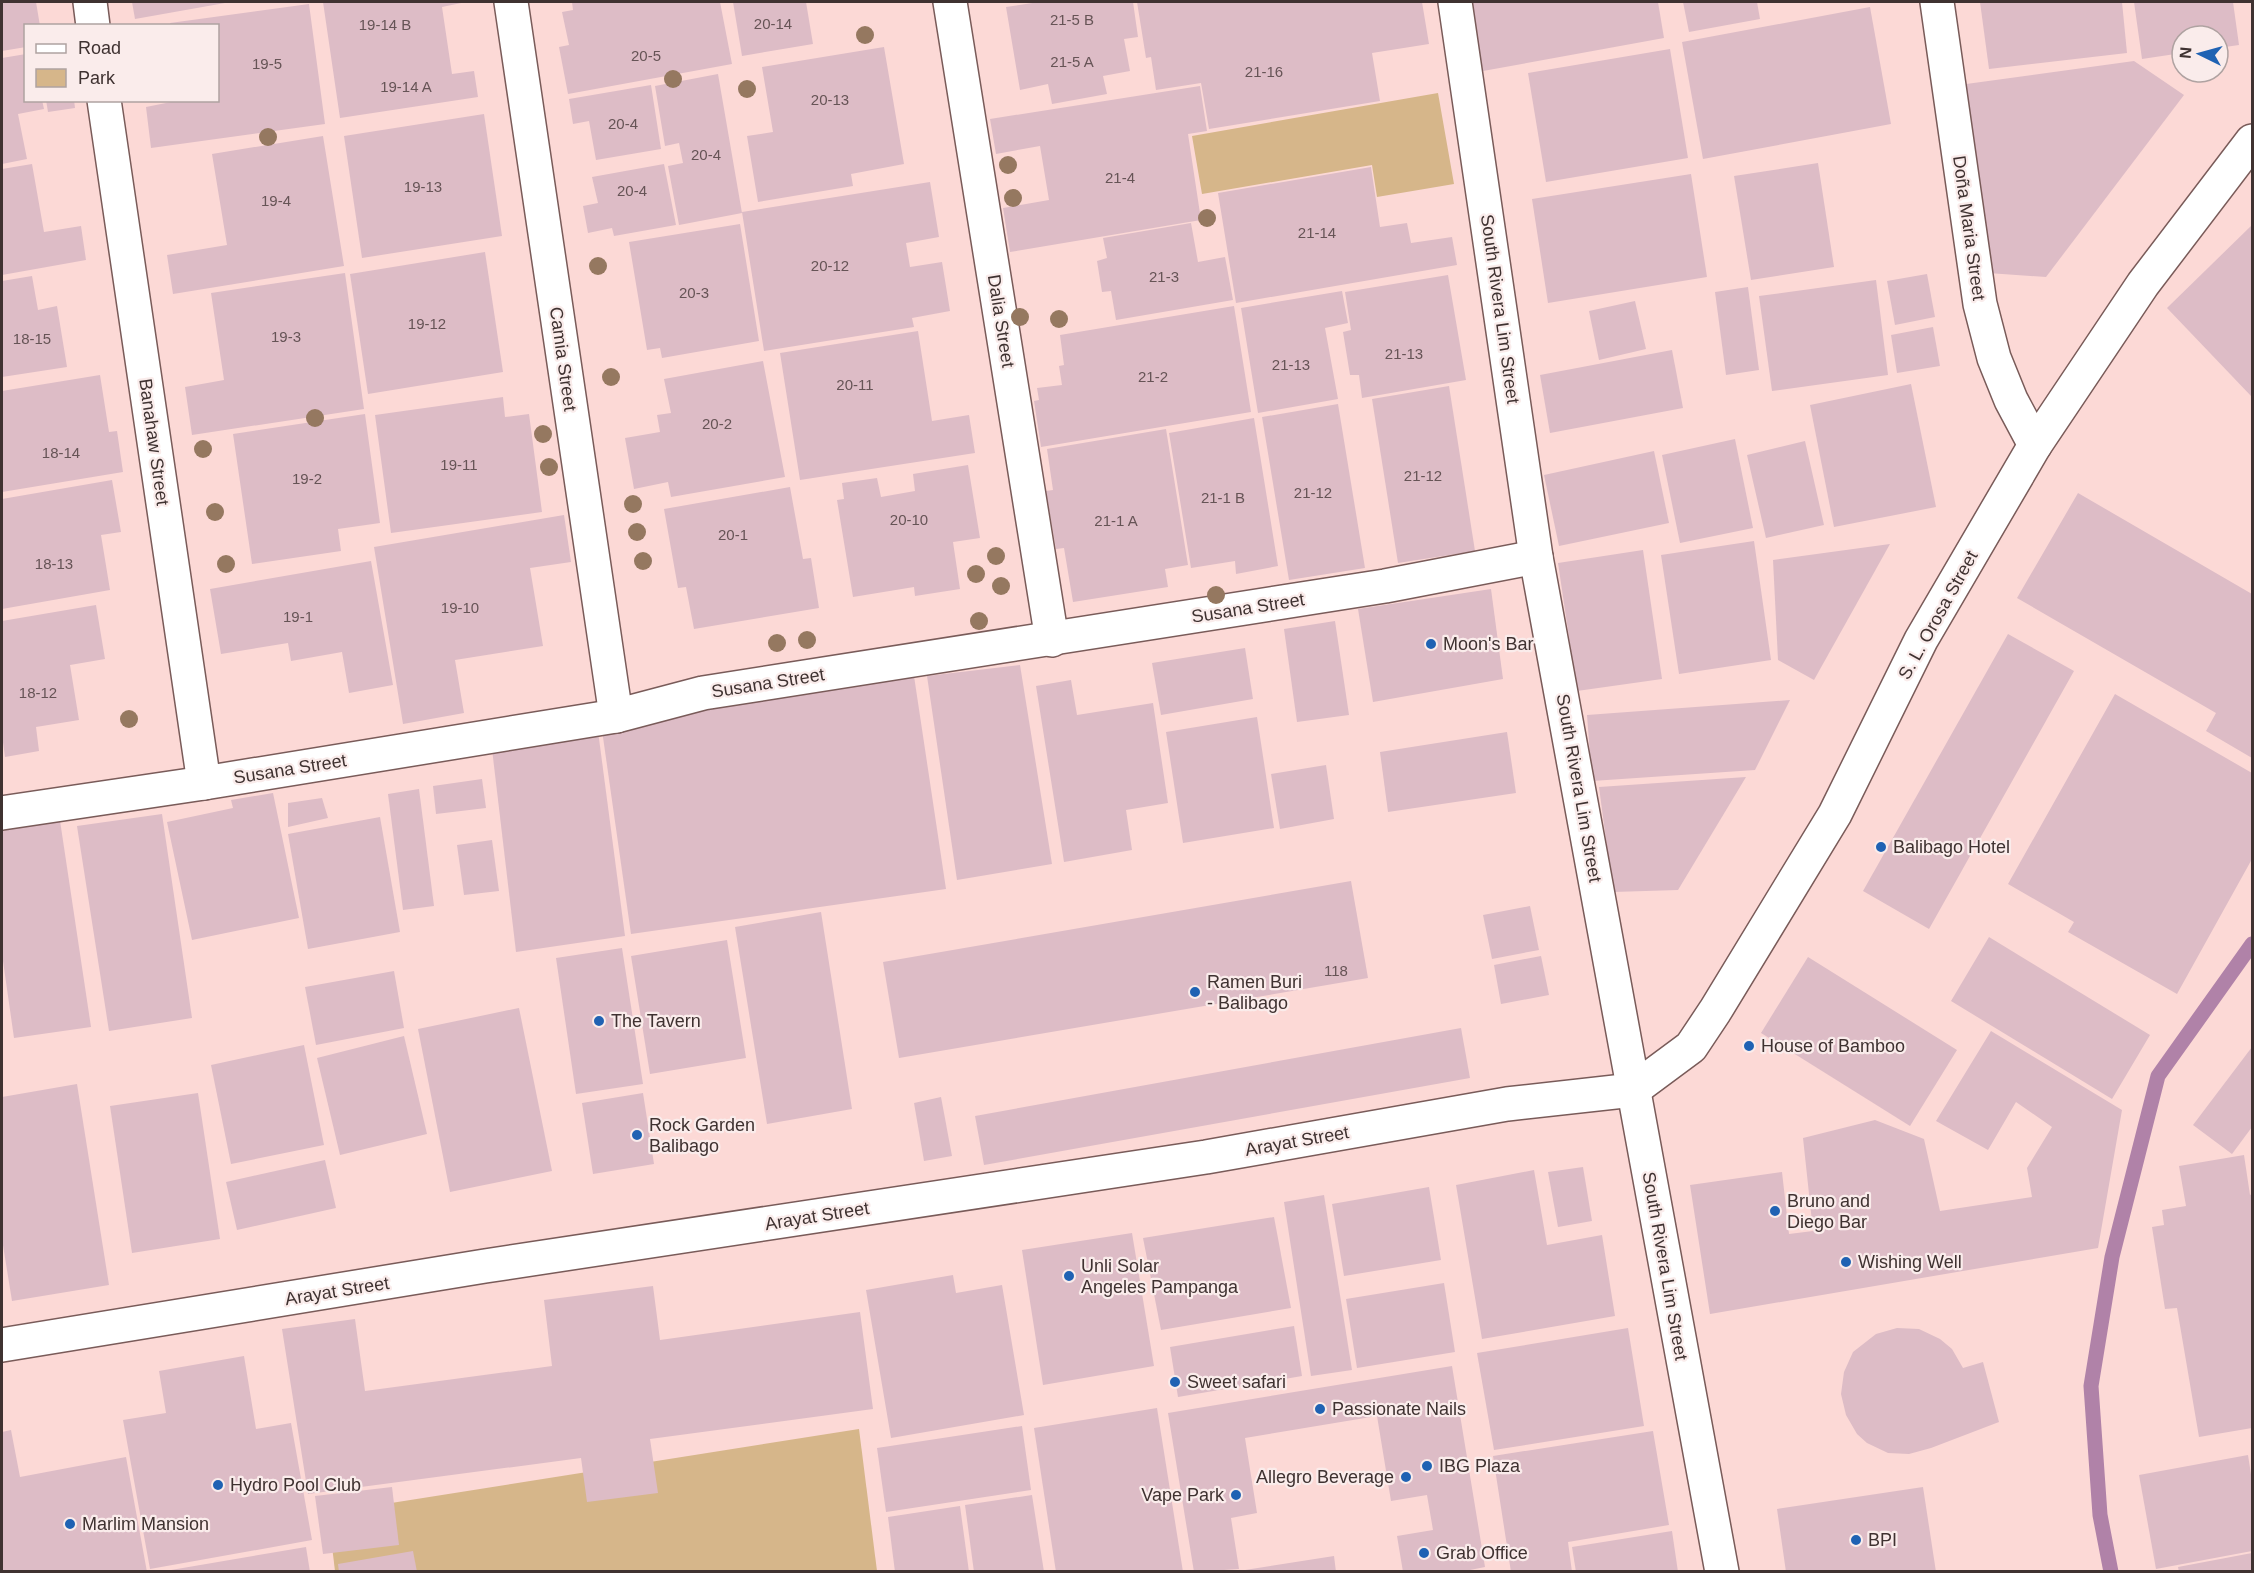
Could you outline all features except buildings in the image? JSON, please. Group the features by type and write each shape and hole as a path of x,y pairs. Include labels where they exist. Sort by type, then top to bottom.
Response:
{"street":[{"path":"90,2 93,24"},
{"name":"Camia Street","path":"511,2 616,716"},
{"name":"Dalia Street","path":"950,2 1052,640"},
{"name":"South Rivera Lim Street","path":"1455,2 1536,557 1722,1572"},
{"name":"Doña Maria Street","path":"1937,2 1980,304 1994,358 2011,400 2035,445"},
{"name":"Banahaw Street","path":"104,102 204,783"},
{"name":"S. L. Orosa Street","path":"1633,1090 1691,1047 1715,1011 1835,814 1921,640 2035,445 2143,284 2253,141"},
{"name":"Susana Street","path":"2,813 204,783 616,716 703,693 1385,586 1536,557"},
{"name":"Arayat Street","path":"2,1345 485,1266 1206,1157 1507,1104 1633,1090"}],"green space":[{"path":"1438,93 1454,184 1377,197 1372,165 1202,194 1192,136"},
{"path":"859,1429 877,1571 335,1571 328,1513"}],"waterway":[{"path":"2111,1572 2100,1515 2091,1386 2112,1257 2158,1076 2252,944"}],"place":[{"name":"Moon's Bar","path":"1431,644"},
{"name":"Balibago Hotel","path":"1881,847"},
{"name":"Ramen Buri - Balibago","path":"1195,992"},
{"name":"The Tavern","path":"599,1021"},
{"name":"House of Bamboo","path":"1749,1046"},
{"name":"Rock Garden Balibago","path":"637,1135"},
{"name":"Bruno and Diego Bar","path":"1775,1211"},
{"name":"Wishing Well","path":"1846,1262"},
{"name":"Unli Solar Angeles Pampanga","path":"1069,1276"},
{"name":"Sweet safari","path":"1175,1382"},
{"name":"Passionate Nails","path":"1320,1409"},
{"name":"IBG Plaza","path":"1427,1466"},
{"name":"Allegro Beverage","path":"1406,1477"},
{"name":"Hydro Pool Club","path":"218,1485"},
{"name":"Vape Park","path":"1236,1495"},
{"name":"Marlim Mansion","path":"70,1524"},
{"name":"BPI","path":"1856,1540"},
{"name":"Grab Office","path":"1424,1553"}]}
